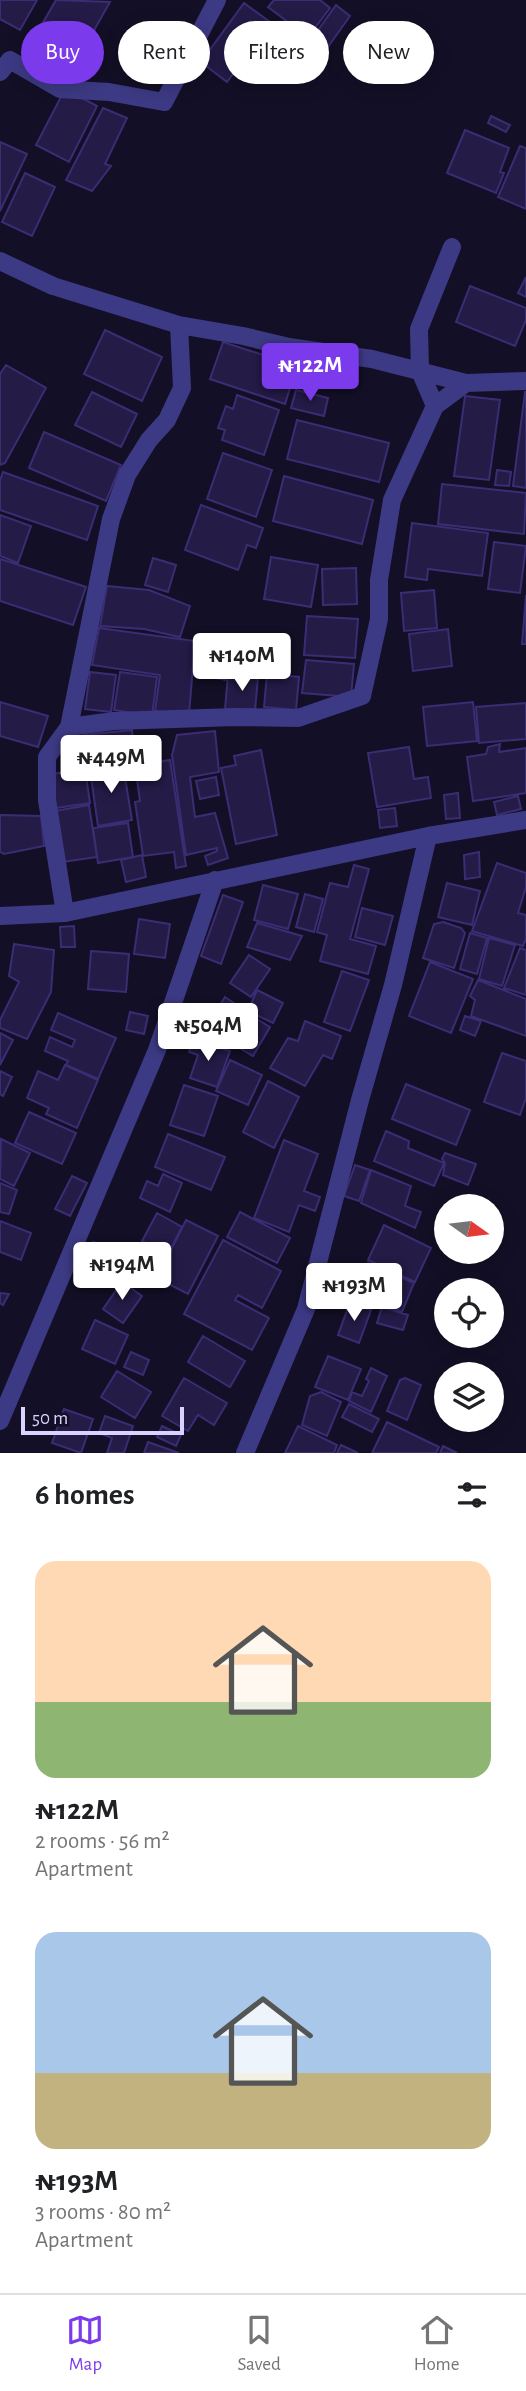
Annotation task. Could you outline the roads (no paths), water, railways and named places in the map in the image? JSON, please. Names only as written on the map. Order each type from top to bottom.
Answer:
[{"type":"street","points":[[0,72],[10,60],[60,89],[109,92],[164,102],[217,0]]},
{"type":"street","points":[[435,406],[421,371],[419,329],[452,247]]},
{"type":"street","points":[[0,261],[53,286],[178,326],[372,359],[466,383],[526,381]]},
{"type":"street","points":[[65,913],[47,800],[47,757],[69,727],[111,519],[127,475],[149,440],[167,420],[181,388],[178,326]]},
{"type":"street","points":[[69,727],[114,721],[298,718],[362,696],[379,619],[379,580],[393,500],[435,406],[466,383]]},
{"type":"street","points":[[0,916],[65,913],[428,836],[526,820]]},
{"type":"street","points":[[245,1453],[306,1309],[393,985],[428,836]]},
{"type":"street","points":[[0,1421],[157,1050],[215,880]]}]
